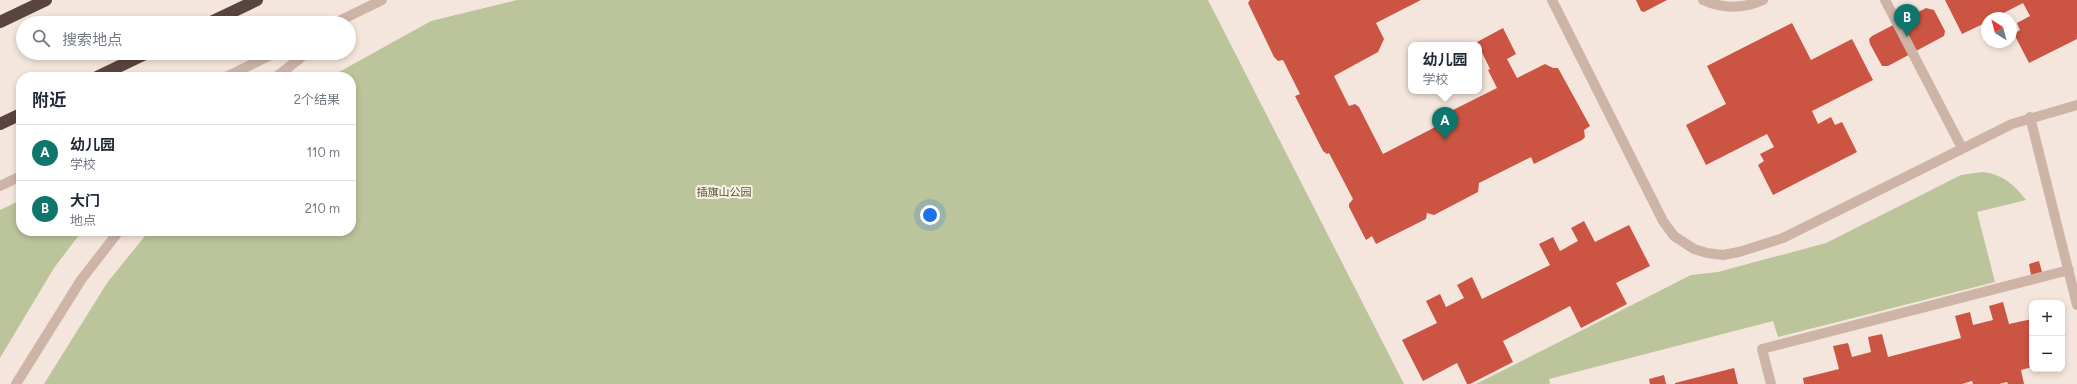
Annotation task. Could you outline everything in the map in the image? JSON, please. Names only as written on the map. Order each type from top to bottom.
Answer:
[{"type":"highway","points":[[0,22],[46,0]]},
{"type":"highway","points":[[224,16],[257,0]]},
{"type":"highway","points":[[107,72],[132,60]]},
{"type":"highway","points":[[0,124],[16,116]]},
{"type":"street","points":[[349,16],[382,0]]},
{"type":"street","points":[[1552,0],[1663,220],[1674,236],[1694,249],[1707,253],[1723,255],[1776,241],[2012,124],[2030,117],[2077,105]]},
{"type":"street","points":[[1703,0],[1737,8],[1763,0]]},
{"type":"street","points":[[1885,0],[1962,148]]},
{"type":"street","points":[[355,16],[365,8]]},
{"type":"street","points":[[236,72],[261,60]]},
{"type":"street","points":[[282,72],[298,60]]},
{"type":"street","points":[[2030,117],[2077,305]]},
{"type":"street","points":[[0,186],[16,178]]},
{"type":"street","points":[[16,384],[82,280],[115,236]]},
{"type":"street","points":[[1771,384],[1762,349],[2069,270]]},
{"type":"green space","name":"插旗山公园","points":[[517,0],[1208,0],[1404,384],[44,384],[107,283],[145,236],[356,236],[356,72],[339,72],[431,21]]},
{"type":"green space","points":[[1982,172],[1996,175],[2007,181],[2017,189],[2026,200],[1977,212],[1995,282],[1778,337],[1773,321],[1549,379],[1550,384],[1476,384],[1691,275],[1718,272],[1826,243],[1961,175]]},
{"type":"green space","points":[[16,202],[16,236],[78,236],[54,268],[0,358],[0,210]]},
{"type":"building","points":[[1250,0],[1421,0],[1376,23],[1384,39],[1378,52],[1334,76],[1349,106],[1355,104],[1359,107],[1383,154],[1447,121],[1446,115],[1449,112],[1497,88],[1488,70],[1490,69],[1482,52],[1482,42],[1477,42],[1503,28],[1516,54],[1507,59],[1517,78],[1545,64],[1553,68],[1558,68],[1590,126],[1584,130],[1585,137],[1582,140],[1534,164],[1531,157],[1479,183],[1478,192],[1434,215],[1427,213],[1426,219],[1376,244],[1372,236],[1366,240],[1349,207],[1349,204],[1353,199],[1329,153],[1327,154],[1323,151],[1295,96],[1300,94],[1283,60],[1278,61],[1274,57],[1248,3]]},
{"type":"building","points":[[1636,0],[1667,0],[1644,12],[1641,11]]},
{"type":"building","points":[[1945,0],[2077,0],[2077,39],[2029,63],[2017,40],[2017,32],[2020,30],[2017,23],[2030,16],[2023,3],[2006,12],[1981,12],[1981,25],[1962,34]]},
{"type":"building","points":[[1926,8],[1934,10],[1945,31],[1944,36],[1888,66],[1882,66],[1870,44],[1869,39],[1872,36]]},
{"type":"building","points":[[1792,23],[1811,60],[1852,39],[1873,80],[1812,111],[1818,124],[1831,117],[1835,125],[1842,122],[1857,152],[1773,195],[1758,165],[1764,161],[1760,154],[1774,147],[1767,134],[1706,165],[1686,125],[1726,104],[1707,66]]},
{"type":"building","points":[[1584,221],[1595,242],[1629,225],[1650,266],[1616,283],[1627,304],[1581,328],[1570,306],[1503,341],[1513,362],[1470,384],[1467,384],[1457,363],[1423,381],[1402,340],[1437,323],[1426,301],[1440,294],[1446,307],[1464,298],[1457,285],[1472,277],[1482,299],[1550,265],[1539,244],[1553,237],[1560,251],[1578,241],[1571,228]]},
{"type":"building","points":[[2039,261],[2042,272],[2031,275],[2029,264]]},
{"type":"building","points":[[2003,302],[2009,324],[2029,320],[2029,368],[2021,370],[2024,384],[2008,384],[2007,382],[1999,384],[1973,384],[1972,381],[1962,384],[1804,384],[1803,378],[1839,369],[1833,346],[1848,343],[1852,357],[1871,352],[1868,337],[1882,334],[1888,357],[1961,338],[1955,316],[1970,312],[1973,325],[1993,320],[1989,306]]},
{"type":"building","points":[[1734,368],[1738,384],[1675,384],[1675,383]]},
{"type":"building","points":[[1664,375],[1666,384],[1650,384],[1649,379]]},
{"type":"place","name":"大门","points":[[1907,37]]},
{"type":"place","name":"幼儿园","points":[[1445,140]]}]
